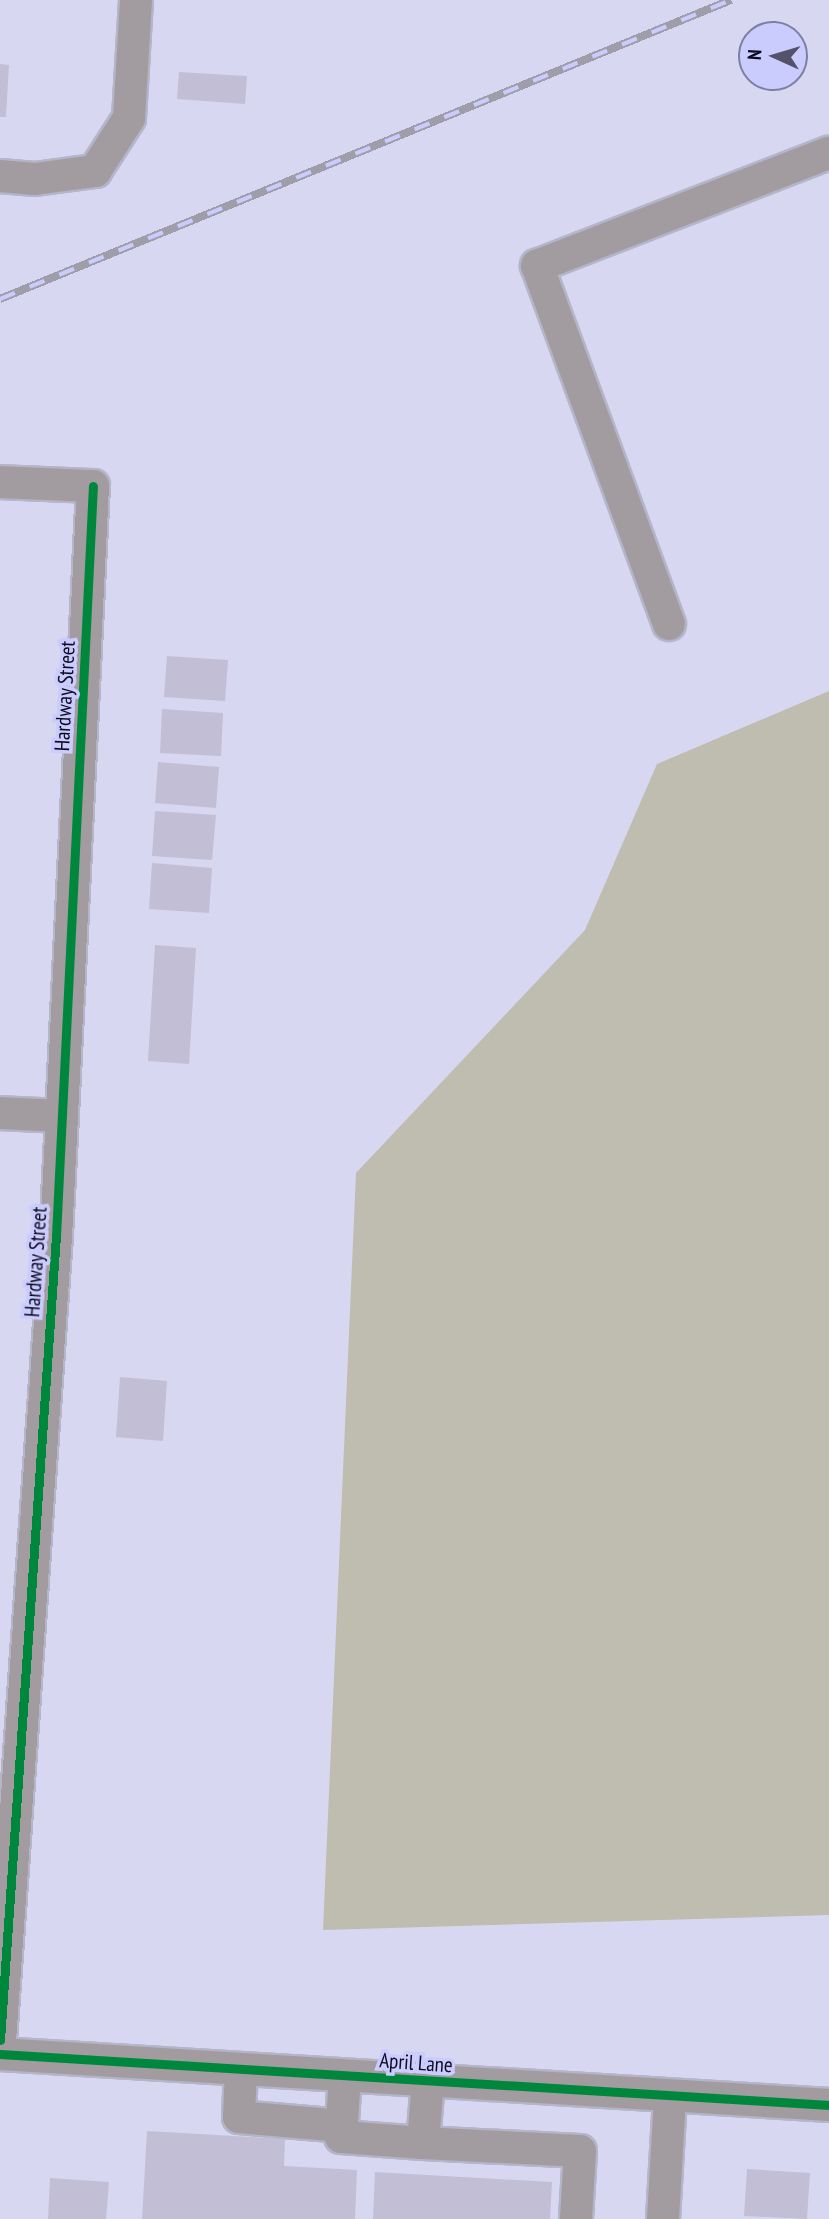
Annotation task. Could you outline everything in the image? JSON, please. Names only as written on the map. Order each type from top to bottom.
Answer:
[{"type":"street","points":[[0,176],[34,178],[95,171],[129,118],[136,0]]},
{"type":"street","points":[[669,624],[537,266],[829,153]]},
{"type":"street","name":"Hardway Street","points":[[0,482],[93,486],[61,1116],[13,1671],[0,2040]]},
{"type":"street","points":[[0,1113],[61,1116]]},
{"type":"street","name":"April Lane","points":[[0,2054],[829,2105]]},
{"type":"street","points":[[241,2069],[239,2117],[342,2126]]},
{"type":"street","points":[[345,2076],[341,2137],[580,2151],[576,2219]]},
{"type":"street","points":[[423,2143],[428,2081]]},
{"type":"street","points":[[663,2219],[670,2097]]},
{"type":"shaded area","points":[[829,691],[829,1915],[323,1930],[356,1173],[585,930],[657,764]]},
{"type":"building","points":[[0,64],[9,65],[6,117],[0,117]]},
{"type":"building","points":[[179,72],[247,76],[245,104],[177,99]]},
{"type":"building","points":[[167,656],[228,660],[225,701],[164,697]]},
{"type":"building","points":[[162,709],[223,713],[221,756],[160,753]]},
{"type":"building","points":[[158,762],[219,767],[216,808],[155,803]]},
{"type":"building","points":[[155,811],[216,815],[212,860],[152,856]]},
{"type":"building","points":[[152,863],[212,868],[209,913],[149,909]]},
{"type":"building","points":[[155,945],[196,948],[189,1064],[148,1061]]},
{"type":"building","points":[[120,1377],[167,1381],[163,1441],[116,1437]]},
{"type":"building","points":[[147,2131],[285,2139],[284,2166],[357,2170],[355,2219],[142,2219]]},
{"type":"building","points":[[747,2169],[810,2173],[807,2219],[744,2216]]},
{"type":"building","points":[[375,2172],[552,2182],[550,2219],[373,2219]]},
{"type":"building","points":[[50,2178],[109,2182],[106,2219],[48,2219]]},
{"type":"railway","points":[[0,299],[731,0]]},
{"type":"cycle path","points":[[0,2040],[56,1236],[93,486]]},
{"type":"cycle path","points":[[0,2054],[829,2105]]}]
